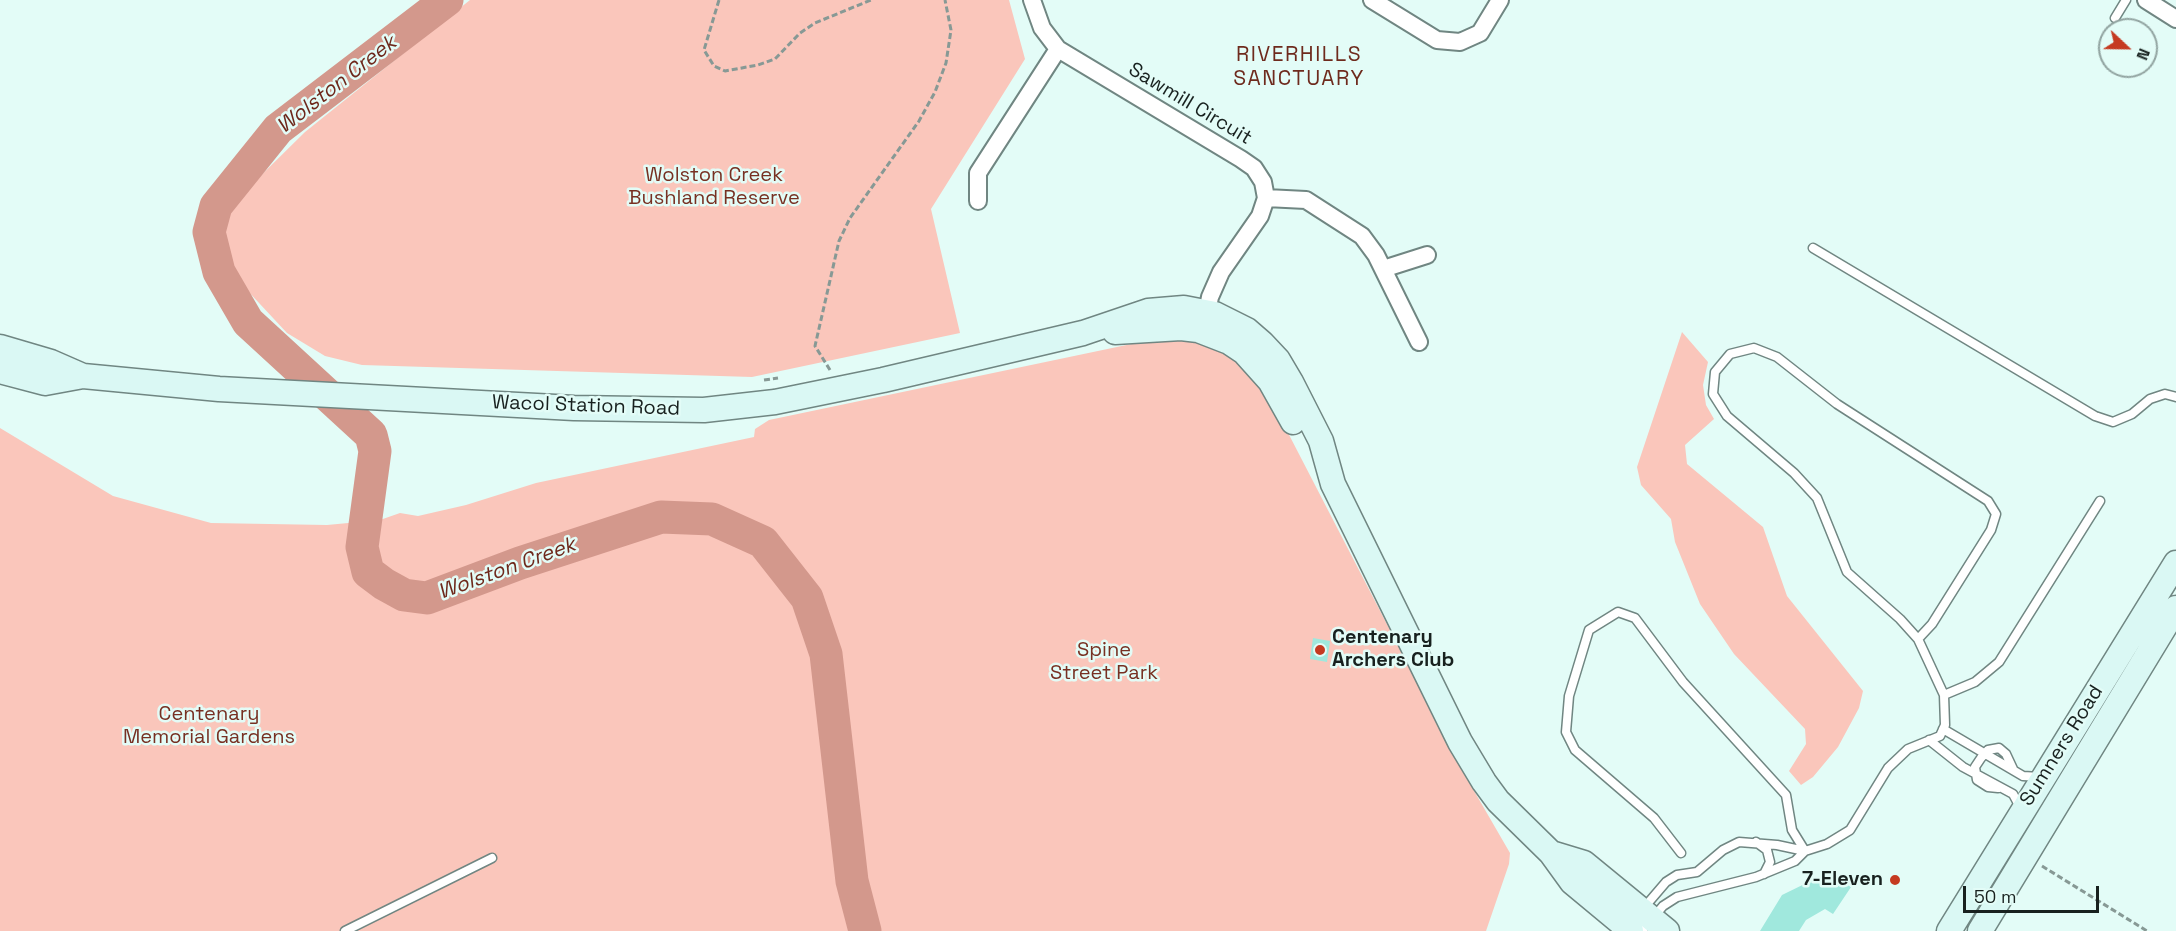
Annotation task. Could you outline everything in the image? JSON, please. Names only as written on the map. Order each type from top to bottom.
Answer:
[{"type":"main road","name":"Wacol Station Road","points":[[0,371],[45,383],[83,376],[219,389],[574,408],[704,410],[775,402],[828,377],[1083,333],[1148,311],[1184,308],[1204,322],[1215,314],[1247,330],[1278,360],[1321,441],[1333,484],[1460,742],[1498,801],[1551,853],[1572,882],[1644,925]]},
{"type":"main road","name":"Wacol Station Road","points":[[0,347],[51,362],[83,376]]},
{"type":"main road","name":"Sumners Road","points":[[1949,931],[2020,814],[2033,776],[2176,563]]},
{"type":"main road","name":"Sumners Road","points":[[1980,931],[2176,608]]},
{"type":"street","name":"Sawmill Circuit","points":[[1032,0],[1042,28],[1058,50],[1254,168],[1263,182],[1266,198]]},
{"type":"street","points":[[1372,0],[1437,40],[1460,42],[1480,33],[1500,0]]},
{"type":"street","points":[[2146,0],[2176,19]]},
{"type":"street","points":[[978,201],[978,173],[1058,50]]},
{"type":"street","points":[[1204,322],[1221,272],[1260,216],[1266,198],[1293,198],[1316,205],[1362,236],[1383,269],[1419,342]]},
{"type":"street","points":[[1383,269],[1426,255]]},
{"type":"lane","points":[[2115,18],[2126,0]]},
{"type":"lane","points":[[1813,248],[2095,416],[2113,422],[2132,414],[2150,399],[2164,394],[2176,397]]},
{"type":"lane","points":[[1644,925],[1663,906],[1677,897],[1764,873],[1795,861],[1805,851],[1827,844],[1850,830],[1888,768],[1908,749],[1940,736],[1943,729],[1944,695],[1918,639],[1900,619],[1846,572],[1817,498],[1794,473],[1727,417],[1713,394],[1716,372],[1730,354],[1754,348],[1777,357],[1837,404],[1988,501],[1996,514],[1992,530],[1932,624],[1918,639]]},
{"type":"lane","points":[[1944,695],[1975,682],[1999,662],[2100,501]]},
{"type":"lane","points":[[1681,852],[1654,818],[1575,750],[1566,732],[1569,696],[1589,630],[1618,612],[1635,618],[1683,682],[1786,795],[1792,830],[1805,851]]},
{"type":"lane","points":[[1943,729],[1985,754],[2033,776]]},
{"type":"lane","points":[[1929,741],[1976,774],[2013,794],[2019,803],[2020,814]]},
{"type":"lane","points":[[1976,774],[1976,767],[1985,754]]},
{"type":"lane","points":[[1644,925],[1666,882],[1677,876],[1696,872],[1724,850],[1739,842],[1755,842],[1805,851]]},
{"type":"lane","points":[[1755,842],[1767,850],[1770,862],[1764,873]]},
{"type":"lane","points":[[345,931],[492,858]]},
{"type":"path","points":[[719,0],[704,50],[714,66],[725,70],[759,65],[775,59],[800,33],[815,23],[871,0]]},
{"type":"path","points":[[828,377],[815,346],[839,242],[850,218],[919,121],[935,93],[946,63],[951,30],[945,0]]},
{"type":"path","points":[[761,381],[781,378]]},
{"type":"path","points":[[2026,856],[2147,931]]},
{"type":"green space","name":"Wolston Creek Bushland Reserve","points":[[470,0],[1009,0],[1025,59],[931,209],[960,333],[752,377],[362,365],[325,356],[287,333],[232,274],[223,239],[231,205],[305,132]]},
{"type":"green space","points":[[1682,332],[1708,362],[1703,385],[1706,405],[1714,419],[1685,445],[1687,464],[1763,527],[1787,596],[1863,691],[1859,708],[1838,747],[1813,777],[1801,785],[1789,771],[1806,744],[1805,729],[1734,654],[1700,604],[1675,542],[1671,519],[1641,485],[1637,467]]},
{"type":"green space","points":[[1181,337],[1232,354],[1255,377],[1285,427],[1466,777],[1510,853],[1509,864],[1486,931],[0,931],[0,428],[113,496],[211,523],[327,525],[380,520],[400,513],[418,516],[466,505],[536,483],[754,437],[755,429],[769,420],[1136,343]]},
{"type":"building","name":"Centenary Archers Club","points":[[1313,638],[1330,641],[1327,662],[1310,659]]},
{"type":"building","points":[[1827,873],[1851,887],[1833,914],[1825,909],[1806,920],[1799,931],[1760,931],[1782,895]]},
{"type":"waterway","name":"Wolston Creek","points":[[447,0],[278,129],[216,206],[209,232],[219,272],[248,322],[371,435],[375,451],[362,547],[368,572],[404,595],[427,598],[520,563],[661,517],[712,519],[763,542],[807,598],[826,654],[852,881],[865,931]]},
{"type":"place","name":"Centenary Archers Club","points":[[1320,650]]},
{"type":"place","name":"7-Eleven","points":[[1895,880]]},
{"type":"district","name":"RIVERHILLS SANCTUARY","points":[[1299,67]]},
{"type":"park label","name":"Spine Street Park","points":[[1104,662]]},
{"type":"park label","name":"Centenary Memorial Gardens","points":[[209,726]]}]
